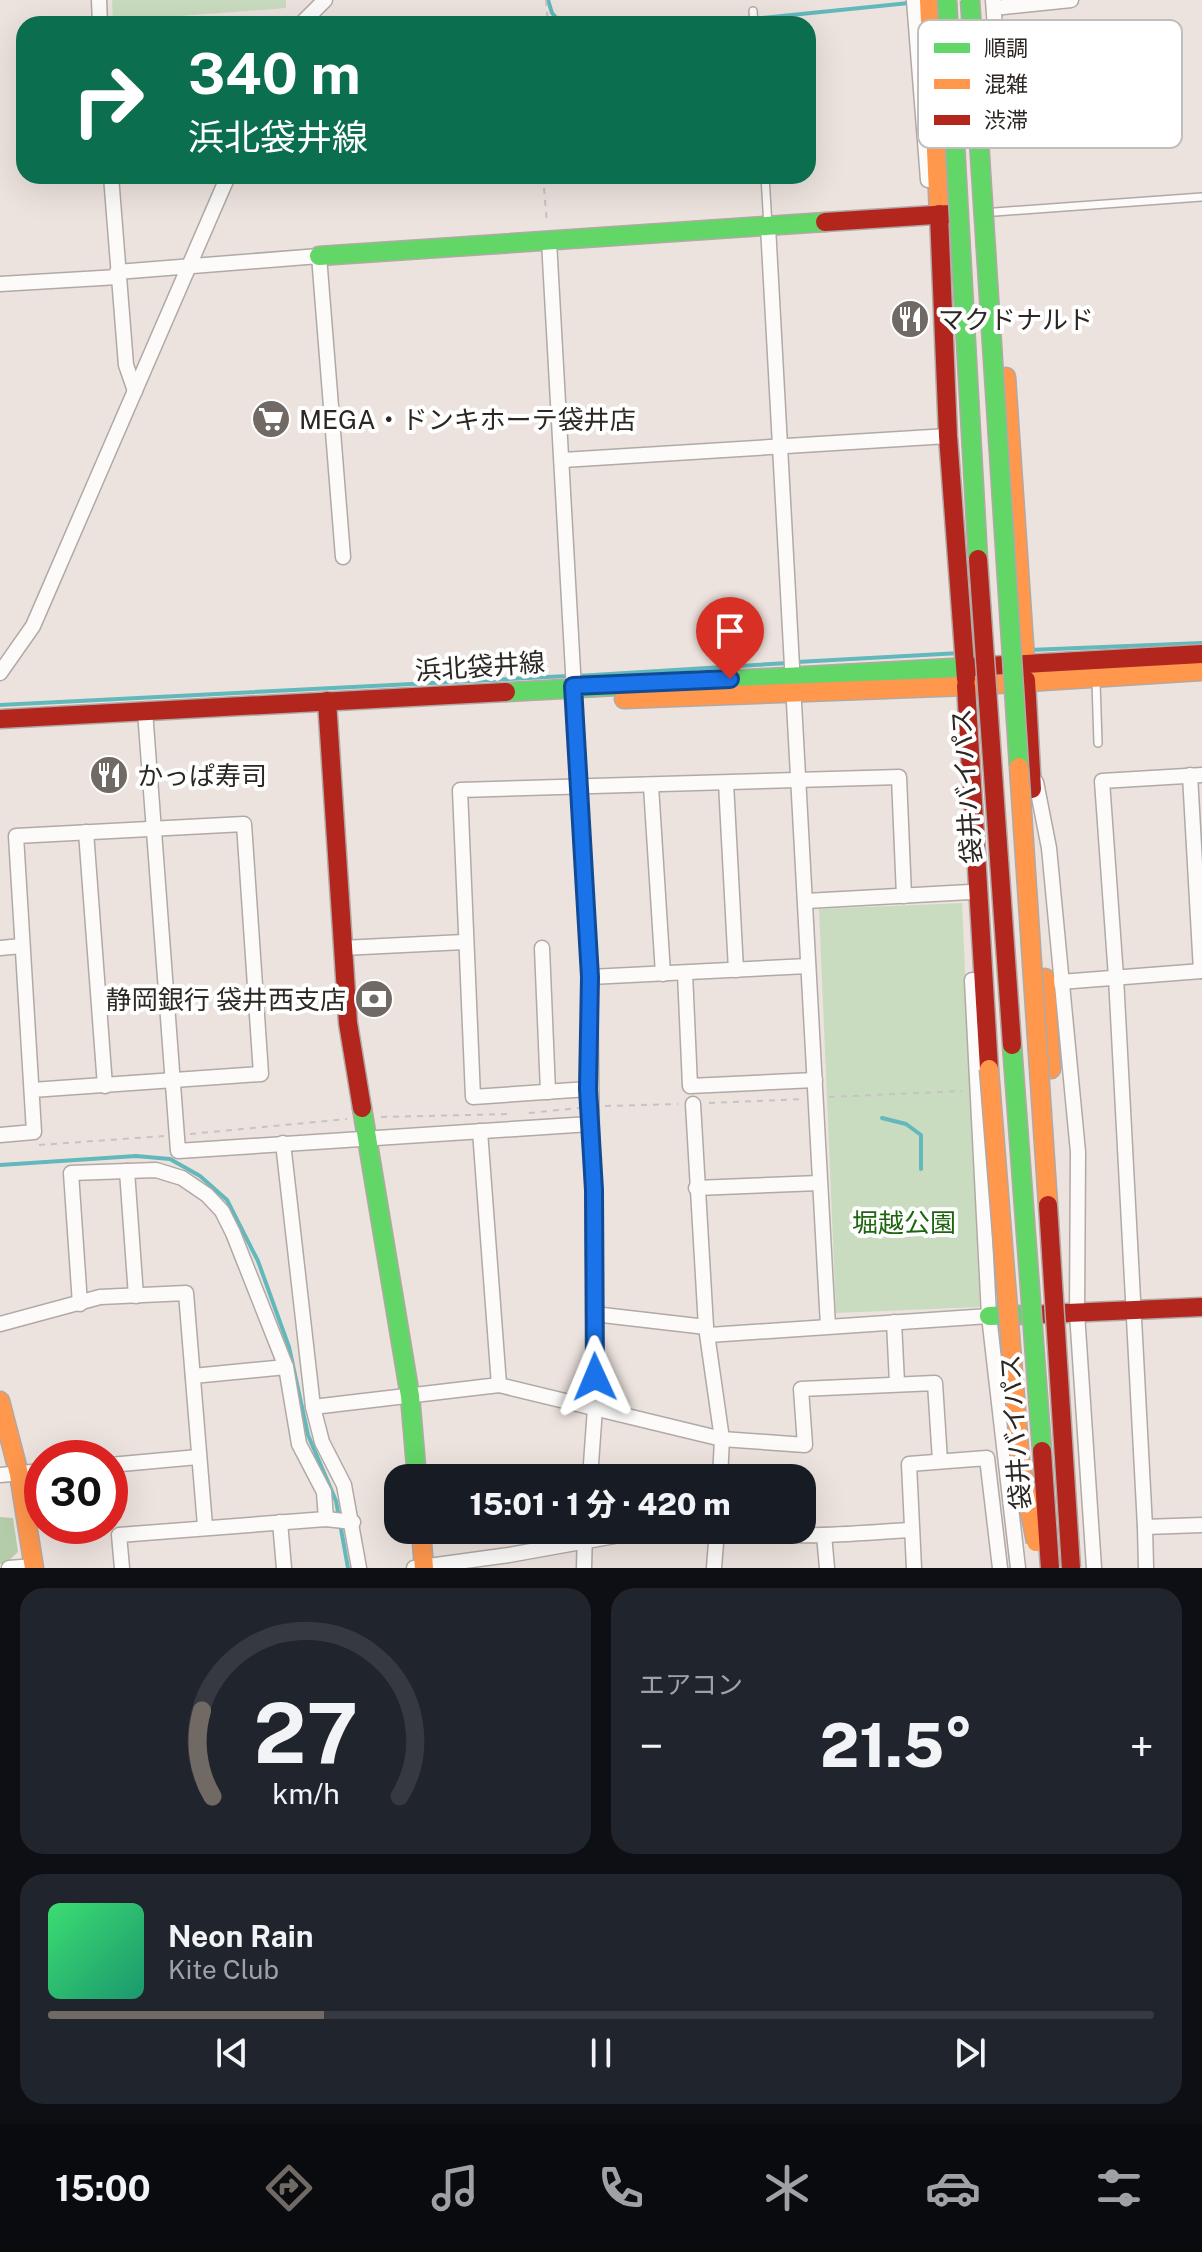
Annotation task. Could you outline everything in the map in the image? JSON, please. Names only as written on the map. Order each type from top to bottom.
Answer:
[{"type":"main road","points":[[929,0],[930,20]]},
{"type":"main road","name":"袋井バイパス","points":[[947,0],[948,20]]},
{"type":"main road","name":"袋井バイパス","points":[[970,0],[971,20]]},
{"type":"main road","points":[[936,148],[948,436],[989,1069],[1020,1461],[1041,1568]]},
{"type":"main road","name":"袋井バイパス","points":[[955,148],[979,582],[1050,1568]]},
{"type":"main road","name":"袋井バイパス","points":[[980,148],[1071,1568]]},
{"type":"main road","points":[[990,148],[1075,1415],[1080,1568]]},
{"type":"main road","points":[[319,256],[995,212]]},
{"type":"main road","name":"浜北袋井線","points":[[0,719],[145,718],[793,685],[966,686],[1026,671],[1202,654]]},
{"type":"main road","name":"浜北袋井線","points":[[793,685],[965,666],[1095,676],[1202,671]]},
{"type":"main road","points":[[328,708],[348,1023],[410,1396],[416,1464]]},
{"type":"main road","name":"浜北袋井線","points":[[0,733],[145,718]]},
{"type":"main road","points":[[989,1316],[1202,1307]]},
{"type":"main road","points":[[0,1401],[9,1474],[34,1567]]},
{"type":"main road","points":[[420,1568],[421,1544]]},
{"type":"street","points":[[309,16],[325,0]]},
{"type":"street","points":[[914,0],[918,62]]},
{"type":"street","points":[[989,3],[1071,0]]},
{"type":"street","points":[[924,148],[925,171],[939,214]]},
{"type":"street","points":[[111,184],[126,365],[135,391]]},
{"type":"street","points":[[0,673],[33,626],[225,184]]},
{"type":"street","points":[[768,226],[828,1326]]},
{"type":"street","points":[[549,241],[590,977],[588,1089],[595,1408],[591,1464]]},
{"type":"street","points":[[0,284],[319,256],[343,557]]},
{"type":"street","points":[[563,460],[948,436]]},
{"type":"street","points":[[145,718],[178,1151],[590,1124]]},
{"type":"street","points":[[1031,759],[1049,848],[1078,1152],[1077,1313],[1094,1568]]},
{"type":"street","points":[[1060,982],[1116,977],[1202,971],[1196,775],[1102,781],[1116,977],[1146,1568]]},
{"type":"street","points":[[588,1089],[473,1097],[464,942],[460,790],[578,789],[899,777],[904,896]]},
{"type":"street","points":[[726,783],[736,970]]},
{"type":"street","points":[[651,786],[663,974]]},
{"type":"street","points":[[0,1135],[34,1132],[16,836],[244,824],[261,1074],[32,1090]]},
{"type":"street","points":[[86,832],[105,1086]]},
{"type":"street","points":[[975,843],[970,892],[975,1090],[989,1316],[1018,1568]]},
{"type":"street","points":[[806,901],[970,892]]},
{"type":"street","points":[[342,948],[464,942]]},
{"type":"street","points":[[0,948],[22,946]]},
{"type":"street","points":[[542,948],[548,1092]]},
{"type":"street","points":[[590,977],[808,966]]},
{"type":"street","points":[[685,973],[690,1086],[815,1080]]},
{"type":"street","points":[[693,1104],[707,1331],[722,1439],[721,1464]]},
{"type":"street","points":[[480,1131],[499,1385]]},
{"type":"street","points":[[283,1143],[313,1407],[322,1442],[344,1485],[359,1568]]},
{"type":"street","points":[[80,1304],[71,1173],[156,1170],[182,1178],[222,1211],[286,1367],[299,1444],[324,1492],[326,1519]]},
{"type":"street","points":[[127,1171],[136,1296]]},
{"type":"street","points":[[696,1188],[819,1183]]},
{"type":"street","points":[[0,1324],[100,1297],[186,1293],[205,1526]]},
{"type":"street","points":[[594,1314],[707,1331],[989,1316]]},
{"type":"street","points":[[894,1322],[897,1383]]},
{"type":"street","points":[[193,1376],[286,1367]]},
{"type":"street","points":[[313,1407],[499,1385],[722,1439],[805,1445],[801,1389],[935,1383],[940,1461]]},
{"type":"street","points":[[128,1463],[198,1457]]},
{"type":"street","points":[[914,1568],[909,1464],[987,1458],[1000,1568]]},
{"type":"street","points":[[122,1568],[119,1535],[326,1519],[353,1522]]},
{"type":"street","points":[[280,1522],[284,1568]]},
{"type":"street","points":[[1145,1527],[1202,1525]]},
{"type":"street","points":[[816,1535],[911,1530]]},
{"type":"street","points":[[824,1535],[827,1568]]},
{"type":"street","points":[[420,1568],[544,1544]]},
{"type":"street","points":[[584,1568],[585,1544]]},
{"type":"street","points":[[714,1568],[716,1544]]},
{"type":"street","points":[[9,1568],[34,1567]]},
{"type":"lane","points":[[753,11],[753,16]]},
{"type":"lane","points":[[765,184],[768,226]]},
{"type":"lane","points":[[995,212],[1202,197]]},
{"type":"lane","points":[[1095,676],[1098,743]]},
{"type":"path","points":[[544,184],[549,241]]},
{"type":"path","points":[[816,1098],[975,1090]]},
{"type":"path","points":[[29,1146],[362,1117],[517,1114],[589,1107]]},
{"type":"green space","points":[[112,0],[286,0],[286,8],[180,16],[113,16]]},
{"type":"green space","name":"堀越公園","points":[[962,903],[980,1307],[836,1313],[819,909]]},
{"type":"green space","points":[[0,1517],[13,1518],[18,1552],[5,1564],[0,1564]]},
{"type":"waterway","points":[[548,0],[555,16]]},
{"type":"waterway","points":[[782,16],[909,3]]},
{"type":"waterway","points":[[1029,650],[1202,643]]},
{"type":"waterway","points":[[797,662],[960,653]]},
{"type":"waterway","points":[[577,676],[788,663]]},
{"type":"waterway","points":[[0,705],[568,676]]},
{"type":"waterway","points":[[882,1118],[906,1124],[921,1135],[921,1169]]},
{"type":"waterway","points":[[0,1165],[136,1156],[170,1159],[200,1176],[227,1200],[258,1261],[289,1347],[308,1435],[336,1501],[348,1568]]},
{"type":"traffic: fast","points":[[947,0],[948,20]]},
{"type":"traffic: fast","points":[[970,0],[971,20]]},
{"type":"traffic: fast","points":[[955,148],[978,559]]},
{"type":"traffic: fast","points":[[979,148],[1019,767]]},
{"type":"traffic: fast","points":[[319,256],[825,222]]},
{"type":"traffic: fast","points":[[506,692],[970,667]]},
{"type":"traffic: fast","points":[[1012,1045],[1042,1451]]},
{"type":"traffic: fast","points":[[362,1108],[410,1396],[416,1464]]},
{"type":"traffic: fast","points":[[989,1316],[1019,1315]]},
{"type":"traffic: slow","points":[[929,0],[930,20]]},
{"type":"traffic: slow","points":[[936,148],[939,214]]},
{"type":"traffic: slow","points":[[1006,377],[1026,674]]},
{"type":"traffic: slow","points":[[624,699],[966,686],[1202,671]]},
{"type":"traffic: slow","points":[[1019,767],[1048,1205]]},
{"type":"traffic: slow","points":[[1045,978],[1051,1069]]},
{"type":"traffic: slow","points":[[989,1069],[1020,1461],[1036,1542]]},
{"type":"traffic: slow","points":[[0,1401],[19,1474],[34,1568]]},
{"type":"traffic: slow","points":[[422,1544],[424,1568]]},
{"type":"traffic: jam","points":[[939,214],[948,436],[966,679]]},
{"type":"traffic: jam","points":[[825,222],[950,214]]},
{"type":"traffic: jam","points":[[978,559],[1012,1045]]},
{"type":"traffic: jam","points":[[970,667],[1202,654]]},
{"type":"traffic: jam","points":[[1026,680],[1032,789]]},
{"type":"traffic: jam","points":[[966,686],[989,1069]]},
{"type":"traffic: jam","points":[[0,719],[506,692]]},
{"type":"traffic: jam","points":[[327,701],[348,1023],[362,1108]]},
{"type":"traffic: jam","points":[[1048,1205],[1071,1568]]},
{"type":"traffic: jam","points":[[1045,1314],[1202,1307]]},
{"type":"traffic: jam","points":[[1042,1451],[1050,1568]]},
{"type":"place","name":"マクドナルド","points":[[910,319]]},
{"type":"place","name":"MEGA・ドンキホーテ袋井店","points":[[271,419]]},
{"type":"place","name":"かっぱ寿司","points":[[109,775]]},
{"type":"place","name":"静岡銀行 袋井西支店","points":[[374,999]]},
{"type":"route","points":[[595,1377],[594,1190],[588,1089],[590,977],[573,686],[730,679]]}]
